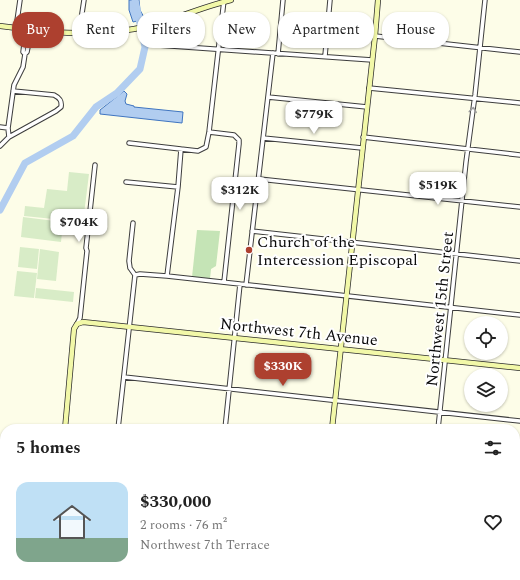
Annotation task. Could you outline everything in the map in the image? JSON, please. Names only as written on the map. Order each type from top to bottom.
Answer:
[{"type":"street","points":[[18,12],[20,0]]},
{"type":"street","points":[[82,12],[84,0]]},
{"type":"street","points":[[129,30],[147,26],[231,0]]},
{"type":"street","points":[[278,54],[283,0]]},
{"type":"street","points":[[325,56],[330,0]]},
{"type":"street","points":[[333,424],[378,0]]},
{"type":"street","name":"Northwest 15th Street","points":[[439,424],[485,0]]},
{"type":"street","points":[[128,143],[198,151],[206,147],[224,1]]},
{"type":"street","points":[[0,26],[12,28]]},
{"type":"street","points":[[375,36],[520,52]]},
{"type":"street","points":[[9,137],[8,128],[13,90],[23,67],[24,48]]},
{"type":"street","points":[[204,48],[372,60]]},
{"type":"street","points":[[246,285],[273,53]]},
{"type":"street","points":[[369,88],[520,103]]},
{"type":"street","points":[[0,146],[9,137],[61,107],[61,101],[54,95],[13,90]]},
{"type":"street","points":[[268,97],[367,107]]},
{"type":"street","points":[[0,127],[8,128]]},
{"type":"street","points":[[209,132],[234,135],[239,140],[224,282]]},
{"type":"street","points":[[363,137],[520,155]]},
{"type":"street","points":[[263,138],[362,148]]},
{"type":"street","points":[[167,276],[181,149]]},
{"type":"street","points":[[65,424],[74,329],[80,318],[95,165]]},
{"type":"street","points":[[258,178],[520,207]]},
{"type":"street","points":[[126,182],[178,187]]},
{"type":"street","points":[[119,424],[135,275],[130,268],[129,261],[133,223]]},
{"type":"street","points":[[252,232],[520,261]]},
{"type":"street","points":[[135,275],[167,276],[520,315]]},
{"type":"street","points":[[226,424],[240,284]]},
{"type":"street","name":"Northwest 7th Avenue","points":[[77,324],[83,322],[129,326],[520,368]]},
{"type":"street","points":[[124,377],[520,421]]},
{"type":"green space","points":[[69,172],[89,174],[83,222],[24,216],[25,206],[44,208],[47,189],[67,191]]},
{"type":"green space","points":[[23,217],[63,222],[61,242],[21,237]]},
{"type":"green space","points":[[197,230],[220,231],[216,266],[211,269],[210,279],[192,277]]},
{"type":"green space","points":[[20,247],[39,249],[37,269],[18,267]]},
{"type":"green space","points":[[40,249],[59,252],[56,281],[37,279]]},
{"type":"green space","points":[[17,271],[37,273],[34,298],[14,296]]},
{"type":"green space","points":[[36,288],[74,292],[73,302],[35,298]]},
{"type":"water","points":[[129,0],[139,0],[141,12],[137,12],[137,21],[133,22],[129,10]]},
{"type":"water","points":[[124,91],[127,94],[125,101],[126,104],[134,107],[183,112],[182,123],[100,114],[100,110]]},
{"type":"waterway","points":[[0,210],[25,163],[73,136],[96,107],[117,93],[140,69],[145,47],[135,0]]},
{"type":"place","name":"Church of the Intercession Episcopal","points":[[249,250]]}]
